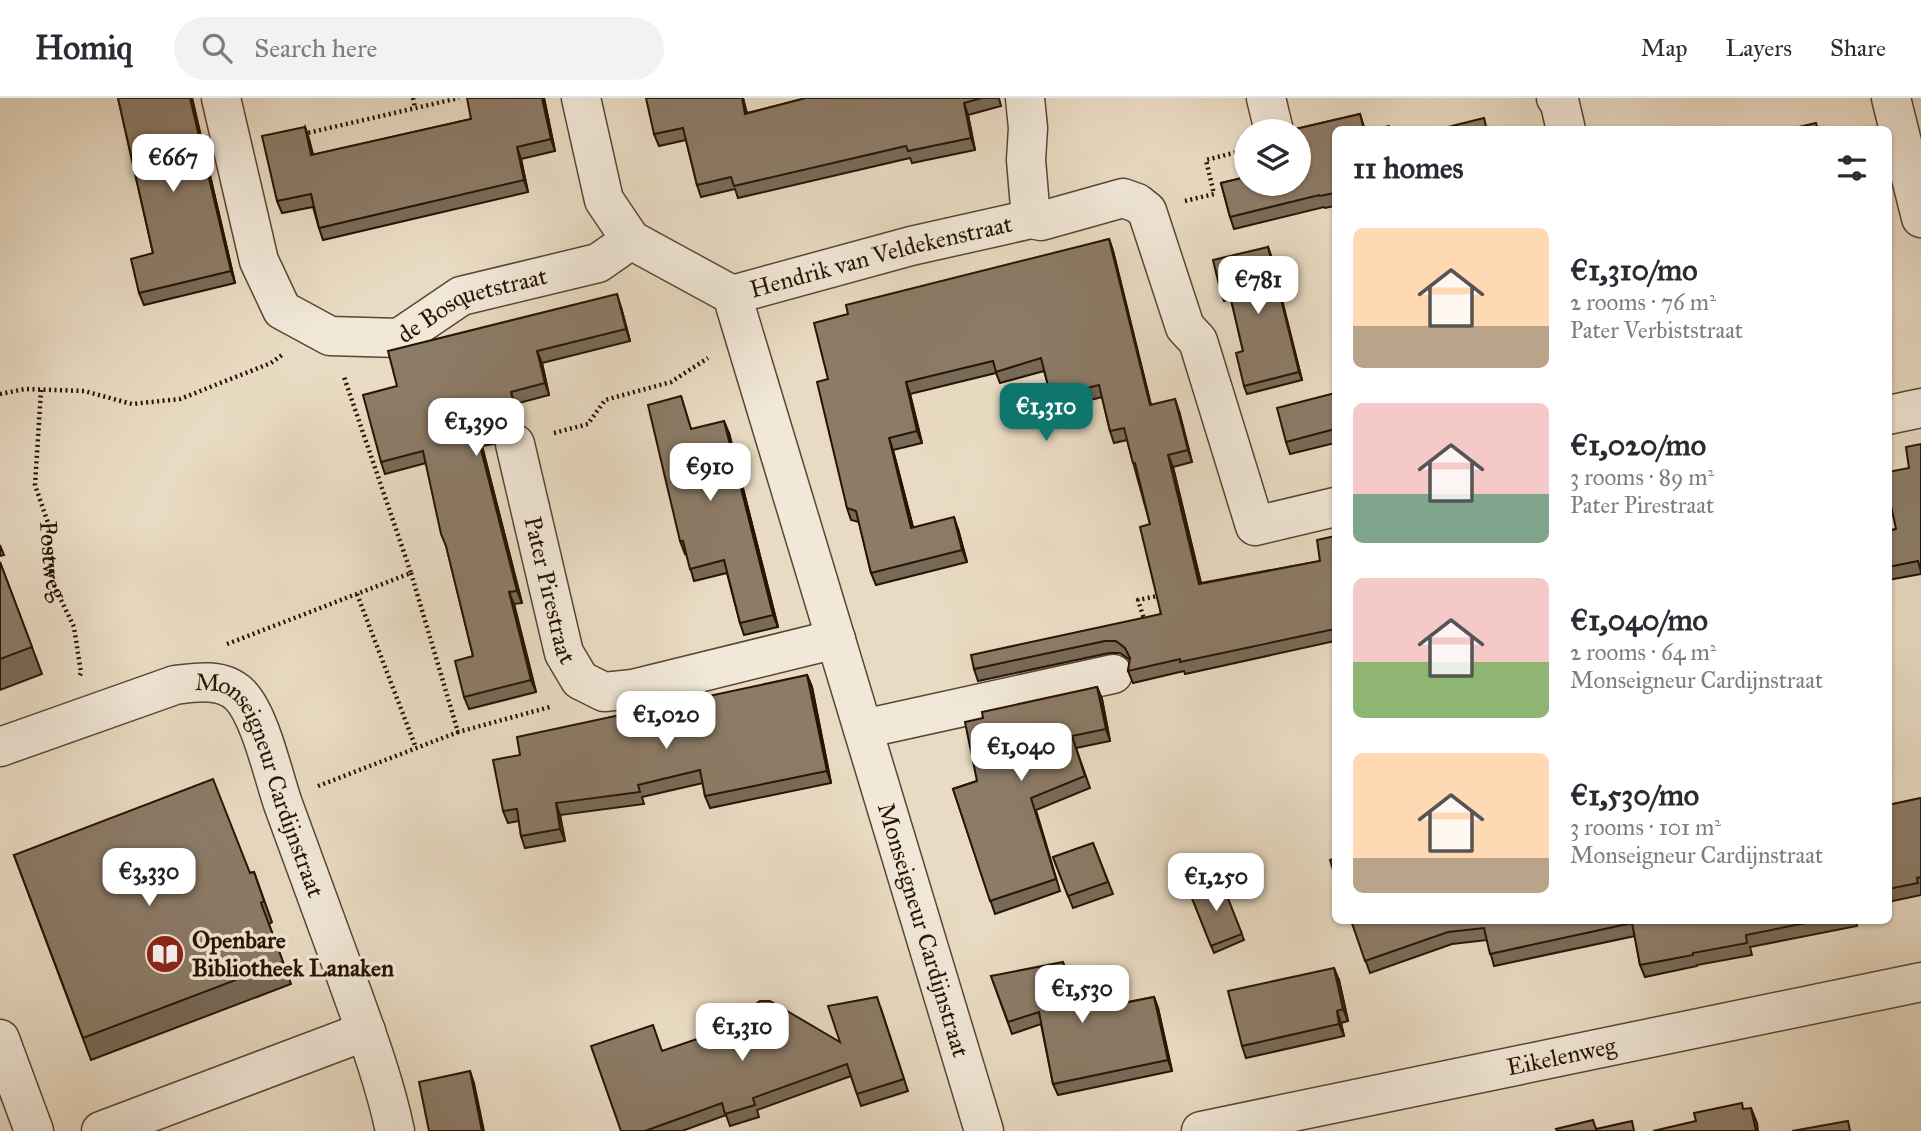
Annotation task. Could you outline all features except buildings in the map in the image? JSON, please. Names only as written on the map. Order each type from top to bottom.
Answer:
[{"type":"street","name":"de Bosquetstraat","points":[[221,98],[259,261],[282,310],[323,332],[399,338],[461,296],[598,263],[631,240]]},
{"type":"street","points":[[582,98],[604,200],[631,240],[732,295]]},
{"type":"street","points":[[1025,98],[1031,219]]},
{"type":"street","points":[[1266,98],[1271,119]]},
{"type":"street","points":[[1891,98],[1921,218]]},
{"type":"street","name":"Hendrik van Veldekenstraat","points":[[732,295],[911,246],[1031,219],[1041,221],[1123,198],[1137,203],[1147,211]]},
{"type":"street","points":[[1147,211],[1185,327],[1198,341],[1255,526],[1332,508]]},
{"type":"street","name":"Monseigneur Cardijnstraat","points":[[732,295],[984,1131]]},
{"type":"street","points":[[1892,414],[1921,408]]},
{"type":"street","name":"Pater Pirestraat","points":[[515,444],[564,653],[580,680],[604,692]]},
{"type":"street","points":[[604,692],[633,689],[836,639]]},
{"type":"street","points":[[863,729],[1113,674]]},
{"type":"street","name":"Monseigneur Cardijnstraat","points":[[0,747],[175,685],[203,681],[226,686],[240,695],[253,712],[366,1031],[388,1097],[395,1131]]},
{"type":"street","name":"Eikelenweg","points":[[1201,1131],[1921,982]]},
{"type":"street","points":[[101,1131],[366,1031]]},
{"type":"street","points":[[0,1040],[34,1131]]},
{"type":"path","points":[[412,98],[415,108]]},
{"type":"path","points":[[298,135],[459,98]]},
{"type":"path","points":[[1147,211],[1214,194],[1206,160],[1234,153]]},
{"type":"path","points":[[0,394],[25,389],[84,391],[132,404],[180,399],[271,363],[302,341],[323,332],[411,573],[458,732]]},
{"type":"path","points":[[515,444],[588,424],[605,400],[671,382],[744,335]]},
{"type":"path","name":"Postweg","points":[[41,390],[35,485],[48,523],[52,581],[74,626],[80,673],[63,724]]},
{"type":"path","points":[[224,645],[411,573]]},
{"type":"path","points":[[357,594],[416,748]]},
{"type":"path","points":[[1135,624],[1145,623],[1138,600],[1165,594]]},
{"type":"path","points":[[282,799],[458,732],[604,692]]},
{"type":"place","name":"Openbare Bibliotheek Lanaken","points":[[165,954]]}]
